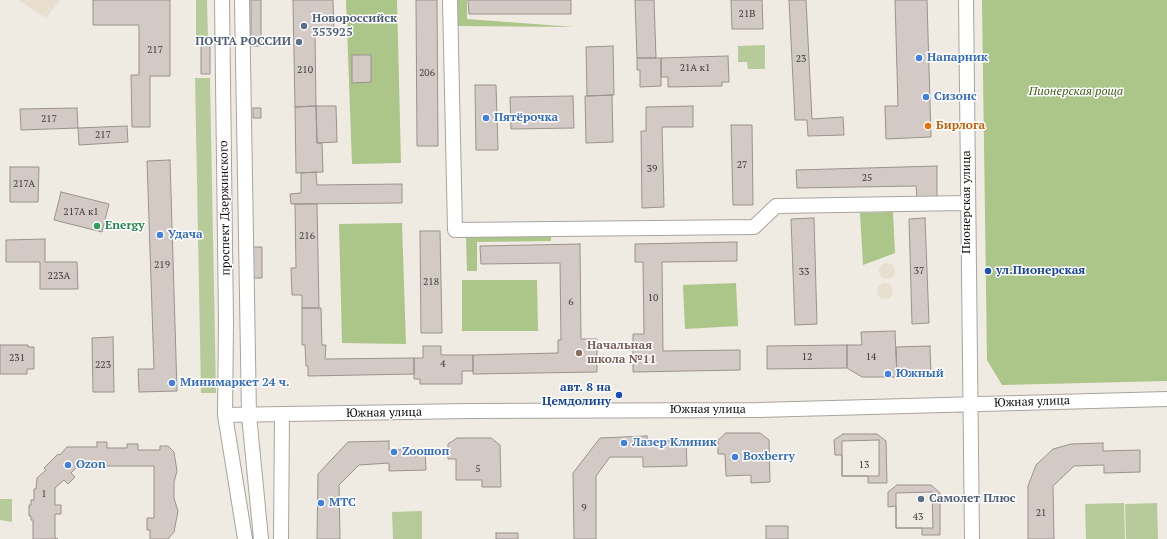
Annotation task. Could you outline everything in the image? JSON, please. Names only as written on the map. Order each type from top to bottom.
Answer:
[{"type":"street","name":"проспект Дзержинского","points":[[222,0],[226,323],[225,415],[242,536]]},
{"type":"street","name":"проспект Дзержинского","points":[[242,0],[250,415],[261,539]]},
{"type":"street","points":[[450,0],[455,230],[754,227],[776,206],[967,203]]},
{"type":"street","name":"Пионерская улица","points":[[966,0],[967,203],[972,539]]},
{"type":"street","name":"Южная улица","points":[[250,415],[469,411],[758,410],[1167,399]]},
{"type":"street","points":[[225,415],[250,415]]},
{"type":"street","points":[[281,539],[282,415]]},
{"type":"shaded area","points":[[18,0],[60,0],[46,18]]},
{"type":"shaded area","points":[[887,263],[894,268],[895,271],[890,278],[887,279],[880,274],[879,271],[884,264]]},
{"type":"shaded area","points":[[885,283],[892,288],[893,291],[888,298],[885,299],[878,294],[877,291],[882,284]]},
{"type":"green space","points":[[196,0],[207,0],[208,40],[196,40]]},
{"type":"green space","points":[[346,0],[397,0],[401,163],[352,164]]},
{"type":"green space","points":[[455,0],[467,0],[467,19],[574,27],[456,26]]},
{"type":"green space","name":"Пионерская роща","points":[[982,0],[1167,0],[1167,381],[1002,385],[987,360]]},
{"type":"green space","points":[[765,45],[765,69],[748,69],[747,62],[738,62],[738,46]]},
{"type":"green space","points":[[195,78],[210,78],[216,393],[201,393]]},
{"type":"green space","points":[[893,212],[895,253],[863,265],[860,213]]},
{"type":"green space","points":[[402,223],[406,344],[342,343],[339,224]]},
{"type":"green space","points":[[551,234],[551,241],[477,242],[477,271],[467,271],[466,236]]},
{"type":"green space","points":[[462,280],[537,280],[538,331],[462,331]]},
{"type":"green space","points":[[736,283],[738,326],[685,329],[683,285]]},
{"type":"green space","points":[[0,499],[12,499],[12,522],[0,520]]},
{"type":"green space","points":[[1124,503],[1125,539],[1086,539],[1085,504]]},
{"type":"green space","points":[[1157,503],[1158,539],[1126,539],[1125,504]]},
{"type":"green space","points":[[422,511],[422,539],[393,539],[392,512]]},
{"type":"building","points":[[93,0],[170,0],[170,76],[150,76],[150,127],[132,127],[131,75],[139,75],[139,25],[93,25]]},
{"type":"building","points":[[251,0],[261,0],[261,46],[251,46]]},
{"type":"building","points":[[293,0],[333,0],[334,33],[315,33],[316,106],[295,107]]},
{"type":"building","points":[[416,0],[437,0],[438,146],[417,146]]},
{"type":"building","points":[[468,0],[571,0],[571,14],[469,14]]},
{"type":"building","points":[[635,0],[654,0],[656,58],[637,58]]},
{"type":"building","points":[[731,0],[762,0],[763,29],[732,29]]},
{"type":"building","points":[[789,0],[806,0],[812,119],[843,117],[844,135],[808,136],[807,120],[795,120]]},
{"type":"building","points":[[895,0],[927,0],[931,137],[886,139],[885,106],[898,106]]},
{"type":"building","points":[[201,45],[210,45],[210,74],[201,74]]},
{"type":"building","points":[[613,46],[614,95],[587,96],[586,47]]},
{"type":"building","points":[[352,55],[371,55],[371,82],[352,83]]},
{"type":"building","points":[[728,56],[729,82],[722,82],[722,86],[668,87],[668,77],[661,77],[661,58]]},
{"type":"building","points":[[637,58],[661,58],[661,86],[640,87],[640,70],[637,70]]},
{"type":"building","name":"Пятёрочка","points":[[475,85],[496,85],[498,150],[476,150]]},
{"type":"building","points":[[612,95],[613,142],[586,143],[585,96]]},
{"type":"building","points":[[573,96],[574,128],[511,129],[510,97]]},
{"type":"building","points":[[316,106],[336,106],[337,142],[317,143]]},
{"type":"building","points":[[316,106],[317,143],[322,143],[323,172],[296,173],[295,107]]},
{"type":"building","points":[[693,106],[693,127],[662,127],[664,207],[642,208],[641,131],[646,131],[646,107]]},
{"type":"building","points":[[77,108],[78,128],[21,130],[20,109]]},
{"type":"building","points":[[253,108],[261,108],[261,118],[253,118]]},
{"type":"building","points":[[731,125],[752,125],[753,205],[733,205]]},
{"type":"building","points":[[127,126],[128,142],[79,145],[78,128]]},
{"type":"building","points":[[170,160],[177,391],[139,392],[138,369],[154,369],[147,161]]},
{"type":"building","points":[[937,166],[937,198],[917,198],[916,186],[797,188],[796,170]]},
{"type":"building","points":[[10,167],[39,167],[38,202],[10,202]]},
{"type":"building","points":[[316,172],[317,185],[402,184],[402,203],[291,204],[290,194],[301,193],[301,173]]},
{"type":"building","points":[[61,192],[109,204],[102,232],[54,220]]},
{"type":"building","points":[[295,204],[317,204],[319,308],[302,308],[302,295],[292,295],[291,268],[296,268]]},
{"type":"building","points":[[814,218],[817,324],[795,325],[791,219]]},
{"type":"building","points":[[925,218],[929,323],[912,324],[909,219]]},
{"type":"building","points":[[420,231],[440,231],[442,333],[421,333]]},
{"type":"building","points":[[45,239],[45,262],[77,262],[78,289],[40,289],[40,262],[6,262],[6,240]]},
{"type":"building","points":[[737,242],[737,261],[662,262],[663,351],[740,350],[740,370],[633,372],[633,334],[644,334],[643,262],[635,262],[635,244]]},
{"type":"building","points":[[580,244],[581,339],[597,339],[597,372],[473,374],[473,355],[558,353],[558,340],[561,340],[560,263],[481,264],[480,246]]},
{"type":"building","points":[[253,247],[262,247],[262,278],[253,278]]},
{"type":"building","points":[[302,308],[321,308],[322,345],[326,345],[325,359],[414,358],[414,374],[308,376],[305,345],[302,345]]},
{"type":"building","points":[[895,331],[897,377],[862,377],[847,368],[847,345],[862,345],[861,332]]},
{"type":"building","points":[[113,337],[114,392],[93,392],[92,338]]},
{"type":"building","points":[[0,345],[28,345],[28,347],[34,347],[34,369],[27,369],[27,374],[0,374]]},
{"type":"building","points":[[847,345],[847,368],[767,369],[767,346]]},
{"type":"building","points":[[423,346],[441,346],[441,355],[473,355],[473,371],[462,371],[462,384],[420,384],[420,379],[414,379],[414,358],[423,358]]},
{"type":"building","points":[[930,346],[931,376],[897,377],[896,347]]},
{"type":"building","points":[[726,433],[760,433],[769,440],[770,482],[751,483],[751,475],[726,476],[725,454],[718,454],[718,440]]},
{"type":"building","points":[[843,434],[877,434],[886,441],[887,483],[868,483],[868,476],[842,476],[842,455],[835,455],[834,440]]},
{"type":"building","points":[[647,436],[647,442],[686,440],[687,466],[643,467],[643,457],[610,457],[596,476],[596,539],[574,539],[573,473],[600,438]]},
{"type":"building","points":[[457,438],[491,438],[500,445],[501,487],[482,487],[482,480],[456,480],[456,459],[448,459],[448,444]]},
{"type":"building","points":[[879,440],[879,476],[842,476],[842,441]]},
{"type":"building","points":[[389,441],[389,450],[425,449],[426,470],[389,471],[389,463],[359,465],[339,485],[340,539],[317,539],[318,474],[348,442]]},
{"type":"building","points":[[97,442],[107,442],[107,448],[127,448],[127,444],[138,444],[138,450],[160,450],[160,446],[168,446],[174,452],[177,471],[174,482],[174,498],[178,511],[174,532],[168,539],[150,539],[150,530],[147,530],[147,518],[154,518],[154,466],[78,466],[71,473],[75,477],[68,484],[64,480],[55,488],[55,505],[61,505],[61,514],[55,514],[55,538],[58,539],[33,539],[33,520],[31,520],[31,516],[29,516],[29,505],[31,505],[31,500],[34,500],[34,489],[36,489],[37,478],[46,470],[44,468],[67,447],[97,447]]},
{"type":"building","points":[[1103,443],[1103,451],[1140,450],[1140,472],[1104,473],[1104,465],[1074,466],[1053,486],[1054,539],[1028,539],[1028,486],[1036,465],[1053,449],[1071,444]]},
{"type":"building","points":[[897,485],[931,485],[940,493],[940,535],[922,535],[922,528],[896,528],[896,506],[888,507],[888,492]]},
{"type":"building","points":[[932,492],[933,528],[896,528],[896,493]]},
{"type":"building","points":[[766,526],[788,526],[788,539],[766,539]]},
{"type":"building","points":[[496,533],[518,533],[518,539],[496,539]]},
{"type":"place","name":"Новороссийск 353925","points":[[304,26]]},
{"type":"place","name":"ПОЧТА РОССИИ","points":[[299,42]]},
{"type":"place","name":"Напарник","points":[[919,58]]},
{"type":"place","name":"Сизонс","points":[[926,97]]},
{"type":"place","name":"Пятёрочка","points":[[486,118]]},
{"type":"place","name":"Бирлога","points":[[928,126]]},
{"type":"place","name":"Energy","points":[[97,226]]},
{"type":"place","name":"Удача","points":[[160,235]]},
{"type":"place","name":"ул.Пионерская","points":[[988,271]]},
{"type":"place","name":"Начальная школа №11","points":[[579,353]]},
{"type":"place","name":"Южный","points":[[888,374]]},
{"type":"place","name":"Минимаркет 24 ч.","points":[[172,383]]},
{"type":"place","name":"авт. 8 на Цемдолину","points":[[619,395]]},
{"type":"place","name":"Лазер Клиник","points":[[624,443]]},
{"type":"place","name":"Zooшоп","points":[[394,452]]},
{"type":"place","name":"Boxberry","points":[[735,457]]},
{"type":"place","name":"Ozon","points":[[68,465]]},
{"type":"place","name":"Самолет Плюс","points":[[921,499]]},
{"type":"place","name":"МТС","points":[[321,503]]}]
